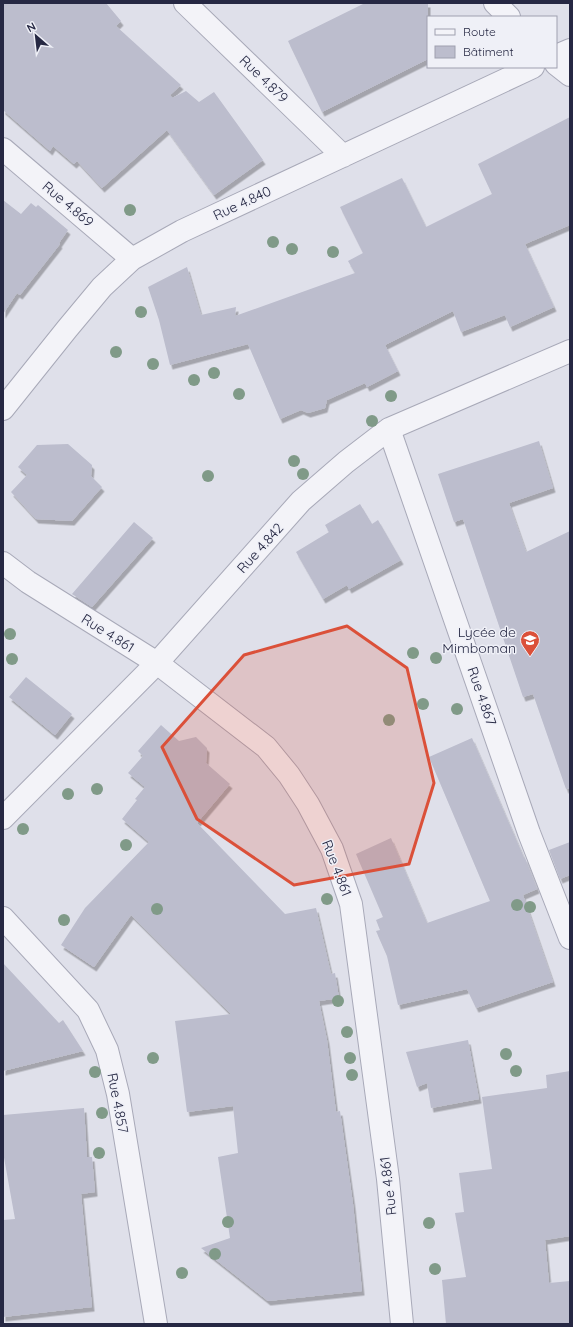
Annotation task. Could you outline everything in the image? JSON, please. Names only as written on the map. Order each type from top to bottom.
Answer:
[{"type":"street","name":"Rue 4.879","points":[[185,3],[342,156]]},
{"type":"street","points":[[495,3],[507,16]]},
{"type":"street","points":[[557,56],[570,50]]},
{"type":"street","points":[[557,65],[570,75]]},
{"type":"street","name":"Rue 4.840","points":[[3,409],[102,287],[132,259],[182,231],[531,68]]},
{"type":"street","name":"Rue 4.869","points":[[3,149],[132,259]]},
{"type":"street","name":"Rue 4.842","points":[[3,818],[157,663],[302,501],[346,462],[389,429],[570,351]]},
{"type":"street","name":"Rue 4.867","points":[[389,429],[530,833],[570,938]]},
{"type":"street","name":"Rue 4.861","points":[[3,563],[28,582],[157,663],[266,747],[293,781],[308,804],[332,849],[351,904],[388,1179],[402,1324]]},
{"type":"street","name":"Rue 4.857","points":[[3,918],[88,1010],[107,1050],[118,1094],[156,1324]]},
{"type":"highlighted area","points":[[347,626],[407,668],[434,783],[409,864],[294,885],[197,819],[162,747],[244,655]]},
{"type":"building","points":[[3,3],[106,3],[121,21],[116,26],[181,85],[170,95],[172,98],[186,91],[199,102],[214,92],[263,160],[214,195],[167,130],[102,188],[77,161],[74,164],[53,146],[50,151],[3,110]]},
{"type":"building","points":[[365,3],[428,3],[427,60],[322,112],[288,41]]},
{"type":"building","points":[[570,117],[570,225],[525,244],[554,307],[510,327],[505,315],[461,332],[453,311],[385,345],[398,371],[367,387],[365,383],[327,400],[325,408],[308,413],[301,410],[280,419],[248,344],[170,365],[159,320],[148,287],[187,267],[201,315],[236,307],[235,316],[355,273],[348,261],[363,253],[340,207],[402,178],[426,227],[492,194],[478,164]]},
{"type":"building","points":[[3,200],[21,214],[31,203],[36,207],[38,205],[68,230],[59,243],[60,244],[20,295],[17,293],[3,314]]},
{"type":"building","points":[[539,441],[553,488],[509,503],[526,552],[570,531],[570,788],[566,789],[533,694],[523,697],[463,519],[454,522],[438,474]]},
{"type":"building","points":[[68,444],[92,465],[91,476],[102,487],[72,521],[36,519],[11,492],[27,475],[18,467],[37,445]]},
{"type":"building","points":[[360,504],[372,524],[378,520],[401,560],[349,589],[347,585],[323,599],[296,552],[329,532],[325,525]]},
{"type":"building","points":[[134,522],[153,538],[92,607],[72,594]]},
{"type":"building","points":[[26,677],[72,714],[55,735],[9,697]]},
{"type":"building","points":[[161,725],[179,741],[196,737],[207,748],[206,763],[230,784],[197,823],[285,914],[316,908],[331,974],[335,973],[339,998],[319,1001],[327,1040],[336,1112],[340,1111],[353,1204],[362,1291],[268,1301],[201,1248],[230,1238],[218,1157],[238,1153],[233,1106],[187,1112],[175,1021],[231,1014],[131,915],[94,967],[61,945],[85,908],[149,842],[122,819],[145,787],[128,773],[143,756],[138,751]]},
{"type":"building","points":[[472,738],[525,858],[537,889],[523,895],[553,982],[476,1008],[467,989],[398,1005],[387,956],[376,931],[380,930],[376,920],[383,917],[356,854],[391,838],[427,923],[490,901],[429,757]]},
{"type":"building","points":[[570,842],[570,875],[560,879],[549,850]]},
{"type":"building","points":[[3,963],[59,1023],[63,1020],[83,1051],[3,1071]]},
{"type":"building","points":[[468,1040],[479,1099],[431,1108],[427,1083],[417,1087],[406,1052]]},
{"type":"building","points":[[570,1071],[570,1236],[545,1240],[549,1283],[570,1281],[570,1324],[446,1324],[442,1280],[466,1277],[455,1213],[464,1212],[459,1173],[492,1169],[482,1097],[547,1088],[546,1075]]},
{"type":"building","points":[[84,1108],[87,1157],[92,1157],[95,1192],[81,1194],[92,1307],[3,1317],[3,1220],[15,1219],[3,1152],[3,1115]]},
{"type":"place","name":"Lycée de Mimboman","points":[[530,657]]}]
